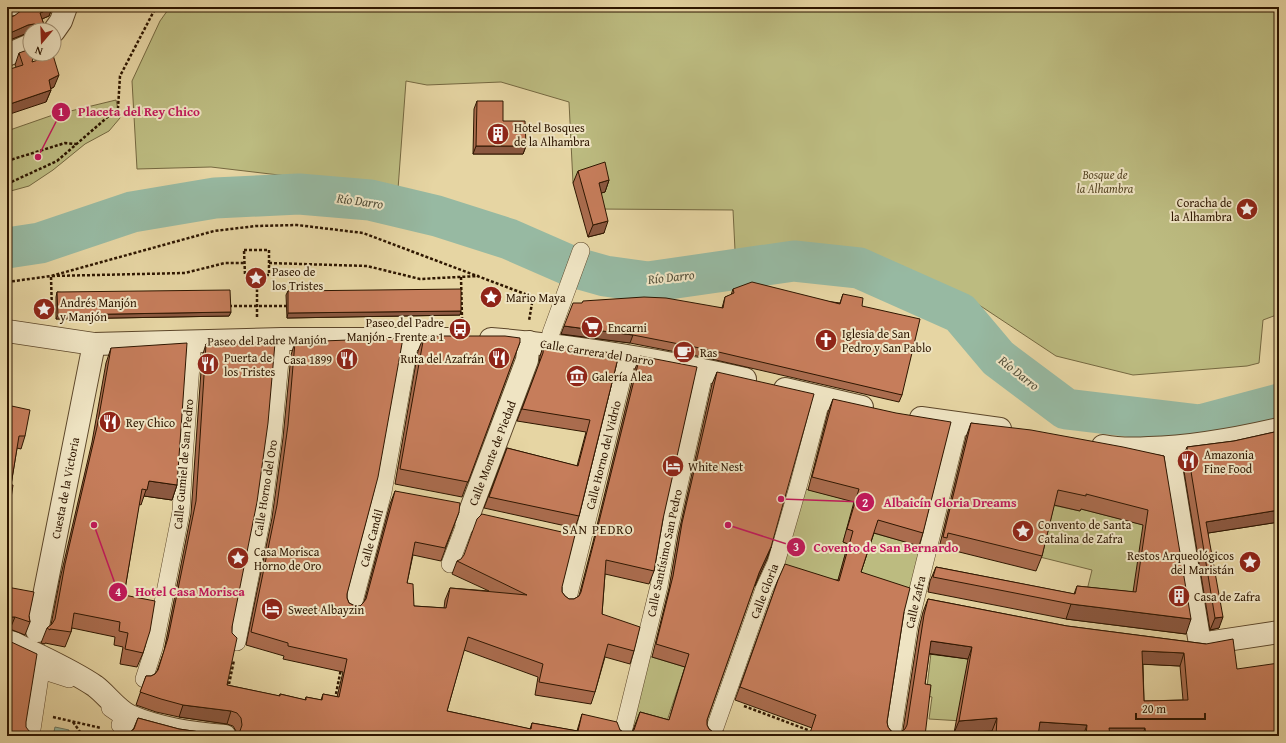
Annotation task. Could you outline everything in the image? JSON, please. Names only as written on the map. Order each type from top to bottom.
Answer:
[{"type":"street","points":[[60,22],[66,7]]},
{"type":"street","points":[[7,55],[22,48]]},
{"type":"street","points":[[535,338],[551,332],[581,251]]},
{"type":"street","name":"Paseo del Padre Manjón","points":[[7,331],[94,344],[282,339],[535,338]]},
{"type":"street","name":"Calle Carrera del Darro","points":[[535,338],[705,370],[880,411]]},
{"type":"street","name":"Calle Monte de Piedad","points":[[450,564],[535,338]]},
{"type":"street","name":"Calle Horno del Oro","points":[[237,642],[262,517],[273,437],[282,339]]},
{"type":"street","name":"Calle Candil","points":[[352,610],[390,493],[398,415],[409,339]]},
{"type":"street","name":"Calle Gumiel de San Pedro","points":[[144,679],[154,648],[181,512],[192,342]]},
{"type":"street","name":"Cuesta de la Victoria","points":[[36,631],[94,344]]},
{"type":"street","name":"Calle Horno del Vidrio","points":[[566,602],[576,538],[628,355]]},
{"type":"street","name":"Calle Santísimo San Pedro","points":[[622,736],[659,586],[668,534],[705,370]]},
{"type":"street","name":"Calle Gloria","points":[[712,736],[764,589],[776,563],[822,397]]},
{"type":"street","points":[[902,416],[1020,431]]},
{"type":"street","name":"Calle Zafra","points":[[892,736],[909,626],[923,601],[959,424]]},
{"type":"street","points":[[1080,442],[1118,449],[1168,448],[1227,441],[1279,430]]},
{"type":"street","points":[[1168,448],[1192,644],[1279,632]]},
{"type":"street","points":[[7,641],[14,643],[70,671],[96,686],[128,715],[160,727],[225,736]]},
{"type":"street","points":[[31,736],[41,670],[66,677],[87,689],[123,717],[120,725],[124,726],[122,736]]},
{"type":"lane","points":[[7,19],[19,8]]},
{"type":"path","points":[[7,184],[57,161],[118,108],[120,76],[156,7]]},
{"type":"path","points":[[7,161],[65,143],[76,144]]},
{"type":"path","points":[[51,276],[214,231],[256,226],[297,225],[363,233],[481,276],[533,297],[535,338]]},
{"type":"path","points":[[244,250],[269,250],[269,275],[244,275],[244,263],[244,250]]},
{"type":"path","points":[[269,262],[367,266],[420,279],[481,276]]},
{"type":"path","points":[[7,282],[51,276],[185,273],[225,263],[244,263]]},
{"type":"path","points":[[257,275],[257,322]]},
{"type":"path","points":[[51,276],[52,321]]},
{"type":"path","points":[[461,277],[460,304],[462,320]]},
{"type":"path","points":[[229,306],[286,306]]},
{"type":"path","points":[[52,307],[56,308]]},
{"type":"path","points":[[228,692],[237,642]]},
{"type":"path","points":[[335,700],[342,662]]},
{"type":"path","points":[[725,699],[808,730],[805,736]]},
{"type":"path","points":[[50,717],[106,729]]},
{"type":"path","points":[[73,721],[83,736]]},
{"type":"green space","name":"Bosque de la Alhambra","points":[[170,7],[954,7],[963,11],[964,7],[1279,7],[1279,314],[1263,320],[1259,363],[1247,366],[1133,375],[1056,356],[964,295],[862,250],[735,250],[733,210],[598,209],[573,183],[569,102],[501,82],[427,85],[406,81],[398,189],[211,167],[137,169],[132,81],[160,21]]},
{"type":"green space","points":[[116,100],[120,118],[109,131],[85,144],[53,170],[29,186],[7,192],[7,131],[50,116]]},
{"type":"green space","points":[[802,488],[855,502],[843,542],[848,544],[834,595],[775,575]]},
{"type":"green space","points":[[1052,505],[1080,511],[1081,509],[1163,530],[1131,607],[1084,602],[1092,570],[1040,557]]},
{"type":"green space","points":[[873,533],[924,547],[909,602],[857,585]]},
{"type":"green space","points":[[978,631],[962,721],[929,719],[932,697],[926,696],[931,653]]},
{"type":"green space","points":[[645,655],[685,667],[663,733],[628,724]]},
{"type":"shaded area","points":[[55,727],[69,730],[68,735],[71,736],[53,736]]},
{"type":"building","points":[[26,7],[52,7],[40,13],[43,22],[22,22],[22,28],[10,33],[7,25],[7,17],[14,16]]},
{"type":"building","points":[[22,52],[22,62],[19,53]]},
{"type":"building","points":[[22,62],[55,62],[59,75],[49,80],[51,90],[7,105],[7,70],[23,65]]},
{"type":"building","name":"Hotel Bosques de la Alhambra","points":[[477,101],[503,101],[503,121],[525,121],[526,146],[476,146]]},
{"type":"building","points":[[605,162],[609,180],[599,183],[608,221],[593,225],[578,171]]},
{"type":"building","points":[[752,282],[840,304],[843,294],[863,298],[862,306],[920,319],[902,395],[710,350],[633,335],[564,326],[573,303],[644,297],[666,298],[723,308],[725,297],[734,293],[733,289]]},
{"type":"building","points":[[461,289],[461,311],[288,313],[288,291]]},
{"type":"building","points":[[230,290],[231,312],[58,315],[57,292]]},
{"type":"building","points":[[424,336],[505,336],[520,338],[520,342],[468,482],[400,469]]},
{"type":"building","points":[[403,338],[378,477],[347,594],[349,603],[355,606],[360,606],[366,599],[395,491],[460,503],[459,512],[445,548],[415,542],[407,583],[413,584],[414,606],[446,608],[450,588],[527,595],[457,561],[464,555],[477,519],[482,514],[575,535],[562,592],[569,599],[574,599],[579,596],[640,356],[697,367],[663,519],[654,571],[606,560],[602,614],[640,627],[634,651],[608,644],[595,692],[539,682],[543,664],[468,637],[447,711],[531,729],[532,723],[578,731],[582,714],[617,722],[620,730],[625,733],[630,733],[634,730],[640,712],[669,720],[689,654],[656,644],[673,576],[682,523],[717,372],[814,394],[771,547],[759,573],[707,720],[709,729],[713,732],[718,733],[723,731],[734,736],[228,736],[234,735],[240,731],[242,725],[241,718],[237,713],[183,705],[140,692],[146,676],[155,674],[158,670],[168,638],[196,501],[206,344],[275,343],[268,423],[257,502],[232,627],[232,633],[237,638],[227,685],[306,700],[306,697],[322,700],[323,694],[339,697],[347,659],[288,646],[288,643],[251,632],[277,505],[288,425],[295,342]]},
{"type":"building","points":[[187,343],[177,485],[149,481],[147,490],[142,489],[124,595],[155,601],[150,631],[143,653],[125,649],[128,633],[119,631],[120,622],[74,613],[71,632],[50,630],[47,628],[55,619],[65,564],[97,427],[111,348]]},
{"type":"building","points":[[544,344],[619,354],[579,516],[489,497],[507,448],[578,466],[590,420],[522,409],[543,353]]},
{"type":"building","points":[[833,399],[896,413],[951,422],[923,533],[878,520],[861,572],[910,588],[904,612],[887,722],[891,731],[896,733],[901,732],[907,725],[924,615],[928,599],[1067,626],[1206,644],[1233,639],[1237,669],[1279,663],[1279,736],[1146,736],[1145,728],[1109,728],[1110,736],[1086,736],[1087,725],[1040,722],[1038,736],[996,736],[997,718],[959,721],[972,647],[931,641],[925,684],[931,685],[925,736],[809,736],[816,715],[740,687],[785,564],[839,581],[853,531],[847,529],[859,489],[812,477]],"holes":[[[1142,651],[1184,653],[1188,700],[1144,701]]]},
{"type":"building","points":[[7,405],[30,410],[25,436],[19,436],[11,485],[13,485],[10,505],[7,504]]},
{"type":"building","points":[[971,423],[1031,430],[1164,456],[1191,619],[1071,604],[933,577],[936,567],[1075,594],[1077,586],[1136,592],[1148,510],[1086,494],[1086,496],[1058,490],[1042,556],[948,533],[947,538],[943,537]]},
{"type":"building","points":[[1279,431],[1279,510],[1206,522],[1223,617],[1215,618],[1187,447],[1234,441]]},
{"type":"building","points":[[7,587],[34,592],[29,616],[30,622],[15,617],[8,617]]},
{"type":"building","points":[[7,640],[37,654],[26,722],[26,727],[34,734],[34,736],[7,736]]},
{"type":"building","points":[[138,718],[179,729],[228,736],[124,736],[125,733],[134,729]]},
{"type":"waterway","name":"Río Darro","points":[[7,248],[40,243],[132,212],[215,198],[299,194],[370,200],[437,216],[509,239],[573,267],[605,276],[648,282],[794,261],[859,268],[960,313],[998,358],[1066,409],[1200,425],[1279,404]]},
{"type":"place","name":"Hotel Bosques de la Alhambra","points":[[498,134]]},
{"type":"place","name":"Placeta del Rey Chico","points":[[38,157]]},
{"type":"place","name":"Coracha de la Alhambra","points":[[1247,209]]},
{"type":"place","name":"Paseo de los Tristes","points":[[256,278]]},
{"type":"place","name":"Mario Maya","points":[[491,297]]},
{"type":"place","name":"Andrés Manjón y Manjón","points":[[44,309]]},
{"type":"place","name":"Encarni","points":[[592,327]]},
{"type":"place","name":"Paseo del Padre Manjón - Frente a 1","points":[[460,329]]},
{"type":"place","name":"Iglesia de San Pedro y San Pablo","points":[[826,340]]},
{"type":"place","name":"Ras","points":[[684,352]]},
{"type":"place","name":"Ruta del Azafrán","points":[[499,358]]},
{"type":"place","name":"Casa 1899","points":[[347,359]]},
{"type":"place","name":"Puerta de los Tristes","points":[[208,364]]},
{"type":"place","name":"Galería Alea","points":[[577,376]]},
{"type":"place","name":"Rey Chico","points":[[110,422]]},
{"type":"place","name":"Amazonia Fine Food","points":[[1188,461]]},
{"type":"place","name":"White Nest","points":[[673,466]]},
{"type":"place","name":"Albaicín Gloria Dreams","points":[[781,499]]},
{"type":"place","name":"Hotel Casa Morisca","points":[[94,525]]},
{"type":"place","name":"Covento de San Bernardo","points":[[728,525]]},
{"type":"place","name":"Convento de Santa Catalina de Zafra","points":[[1023,531]]},
{"type":"place","name":"Casa Morisca Horno de Oro","points":[[238,558]]},
{"type":"place","name":"Restos Arqueológicos del Maristán","points":[[1250,562]]},
{"type":"place","name":"Casa de Zafra","points":[[1179,596]]},
{"type":"place","name":"Sweet Albayzin","points":[[272,609]]},
{"type":"district","name":"SAN PEDRO","points":[[598,529]]}]
